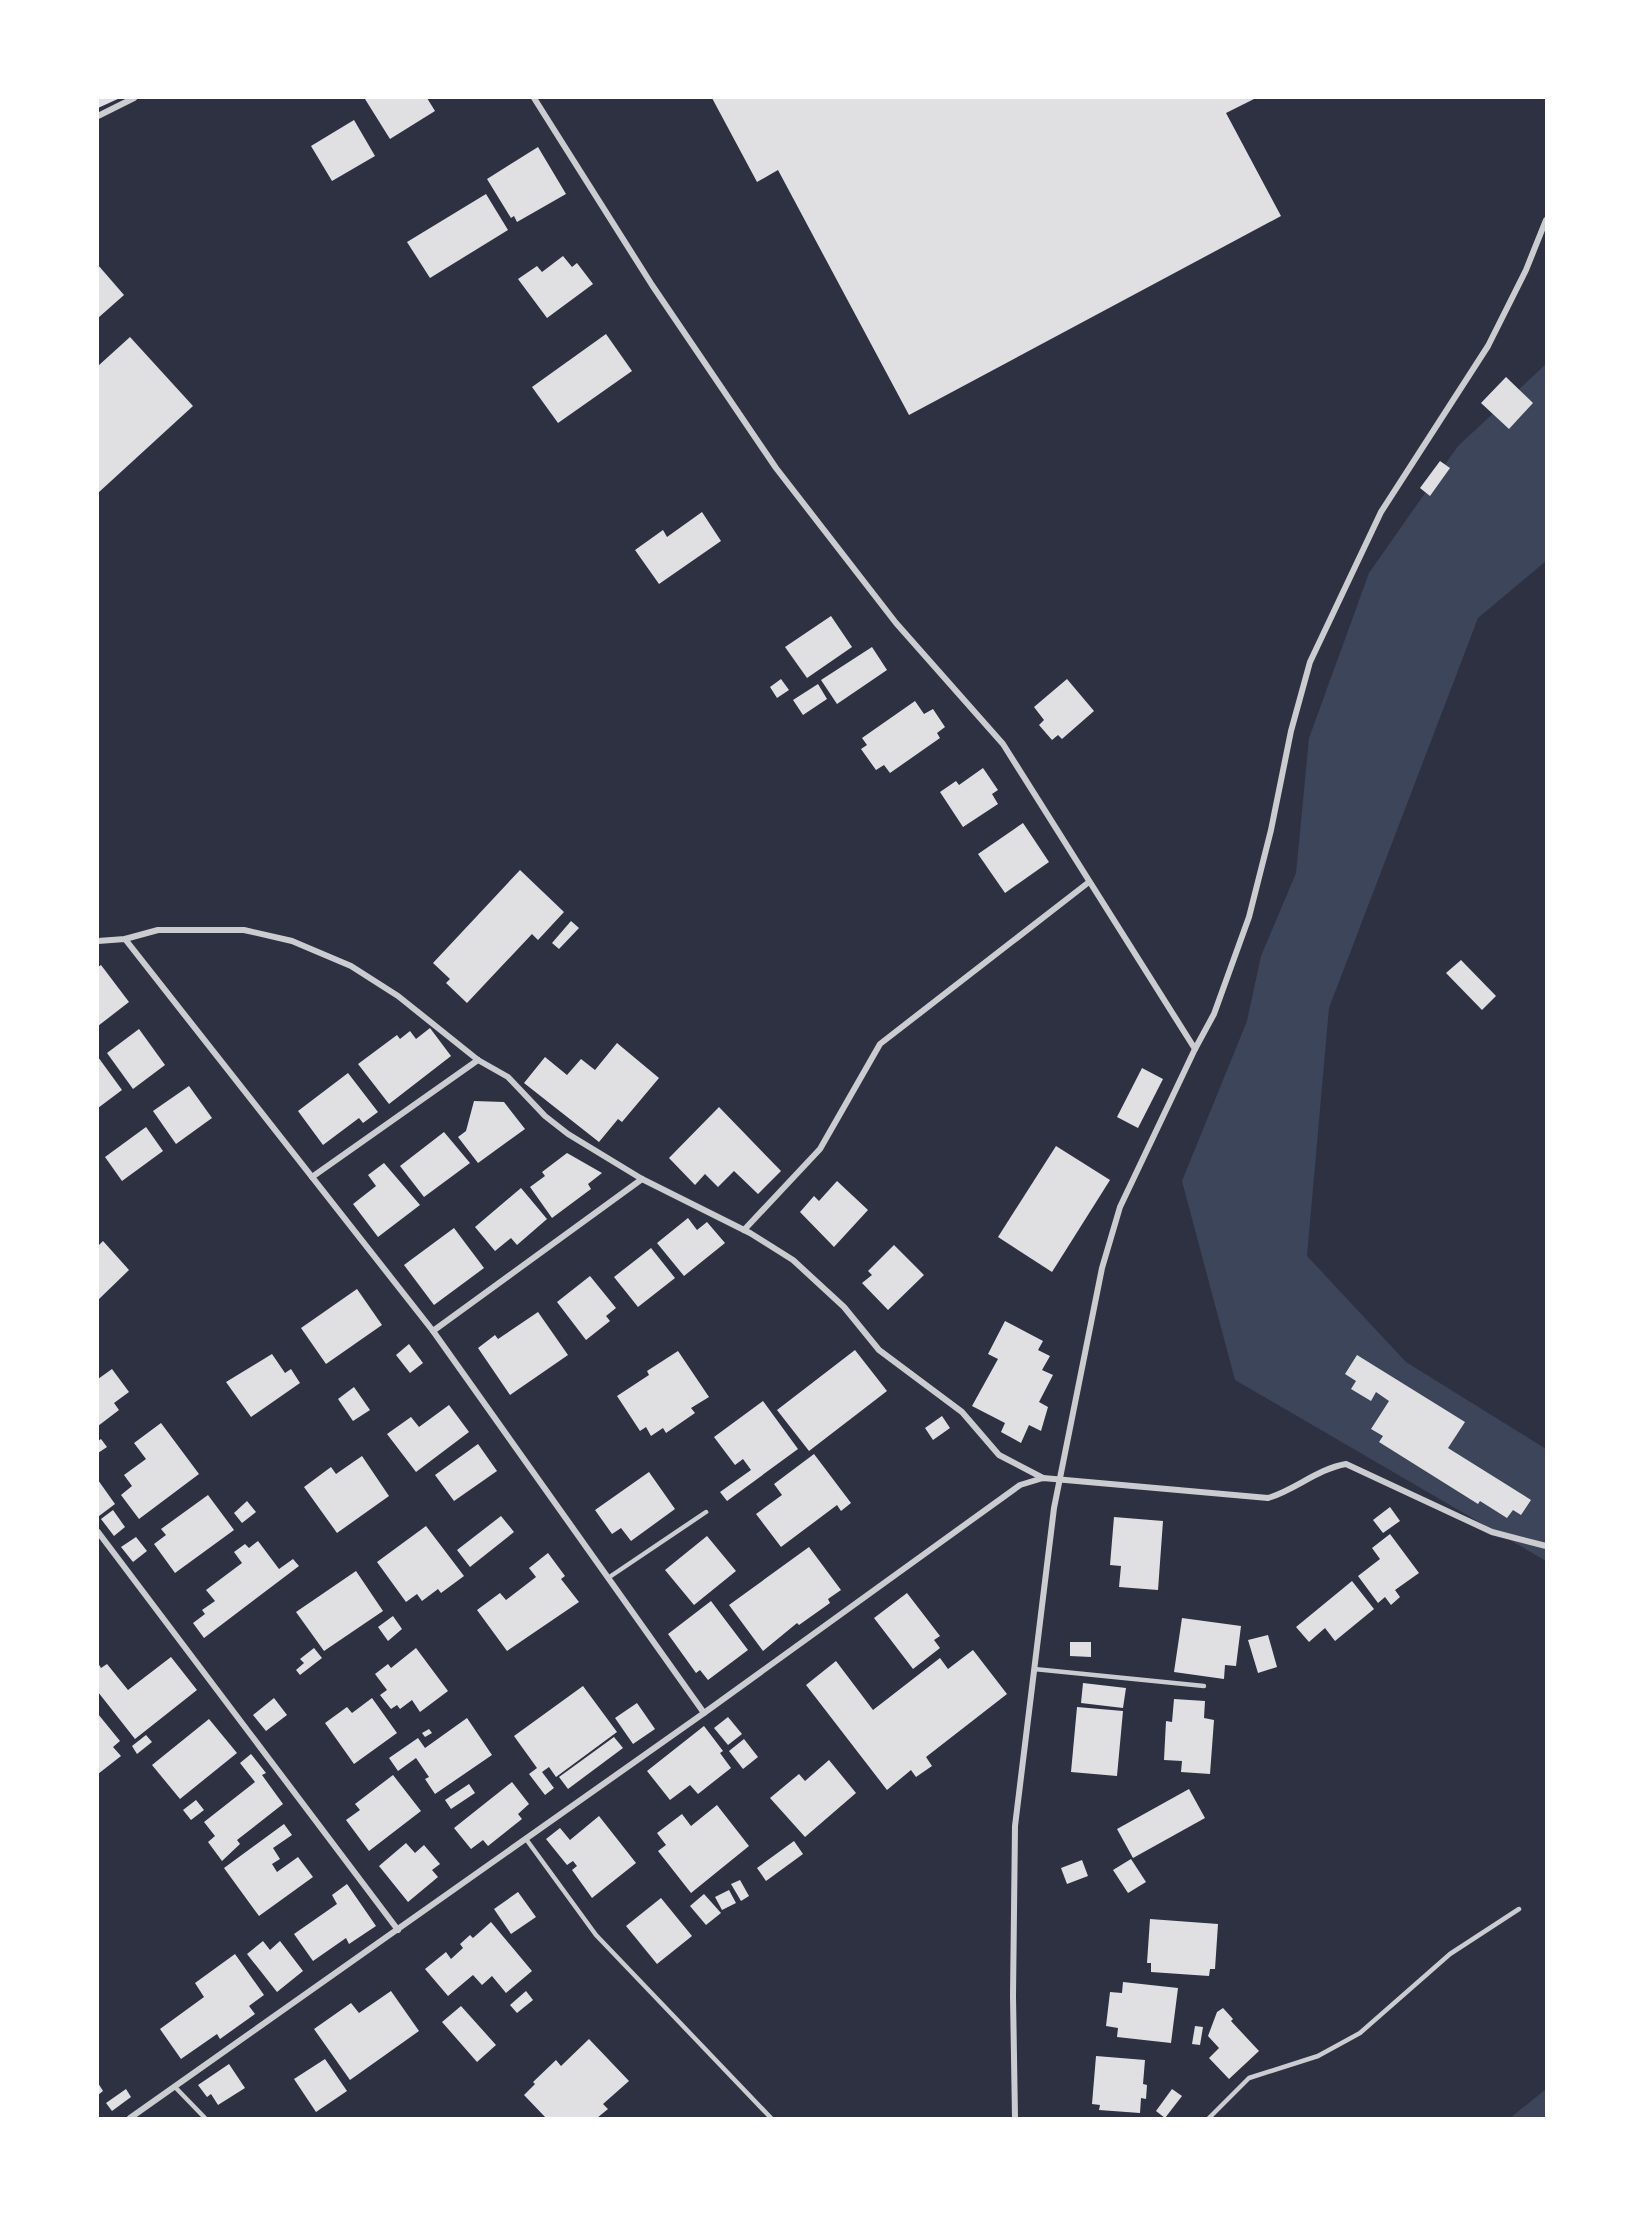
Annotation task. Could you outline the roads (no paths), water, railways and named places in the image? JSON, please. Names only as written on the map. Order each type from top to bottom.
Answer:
[{"type":"street","points":[[98,116],[134,98]]},
{"type":"street","points":[[534,98],[652,285],[776,468],[896,623],[1003,744],[1195,1049]]},
{"type":"street","points":[[1015,2118],[1012,1996],[1015,1826],[1054,1508],[1102,1268],[1120,1207],[1214,1014],[1249,917],[1271,830],[1291,731],[1310,662],[1381,512],[1488,346],[1526,270],[1546,220]]},
{"type":"street","points":[[744,1230],[820,1149],[880,1044],[1089,882]]},
{"type":"street","points":[[98,941],[125,939],[158,930],[212,928],[244,930],[292,941],[351,966],[398,996],[478,1059],[508,1077],[545,1116],[568,1134],[642,1179],[744,1230],[793,1260],[844,1308],[879,1350],[962,1412],[999,1455],[1043,1478]]},
{"type":"street","points":[[125,939],[433,1331],[704,1713]]},
{"type":"street","points":[[312,1177],[478,1059]]},
{"type":"street","points":[[433,1331],[642,1179]]},
{"type":"street","points":[[130,2118],[704,1713],[1020,1485],[1043,1478],[1060,1478],[1268,1498],[1286,1492],[1321,1471],[1346,1464],[1492,1532],[1546,1545]]},
{"type":"street","points":[[98,1532],[398,1930]]},
{"type":"lane","points":[[608,1578],[706,1512]]},
{"type":"lane","points":[[1034,1669],[1204,1686]]},
{"type":"lane","points":[[526,1839],[596,1935],[771,2118]]},
{"type":"lane","points":[[1209,2118],[1249,2078],[1318,2056],[1360,2032],[1450,1954],[1520,1909]]},
{"type":"lane","points":[[175,2087],[205,2118]]}]
